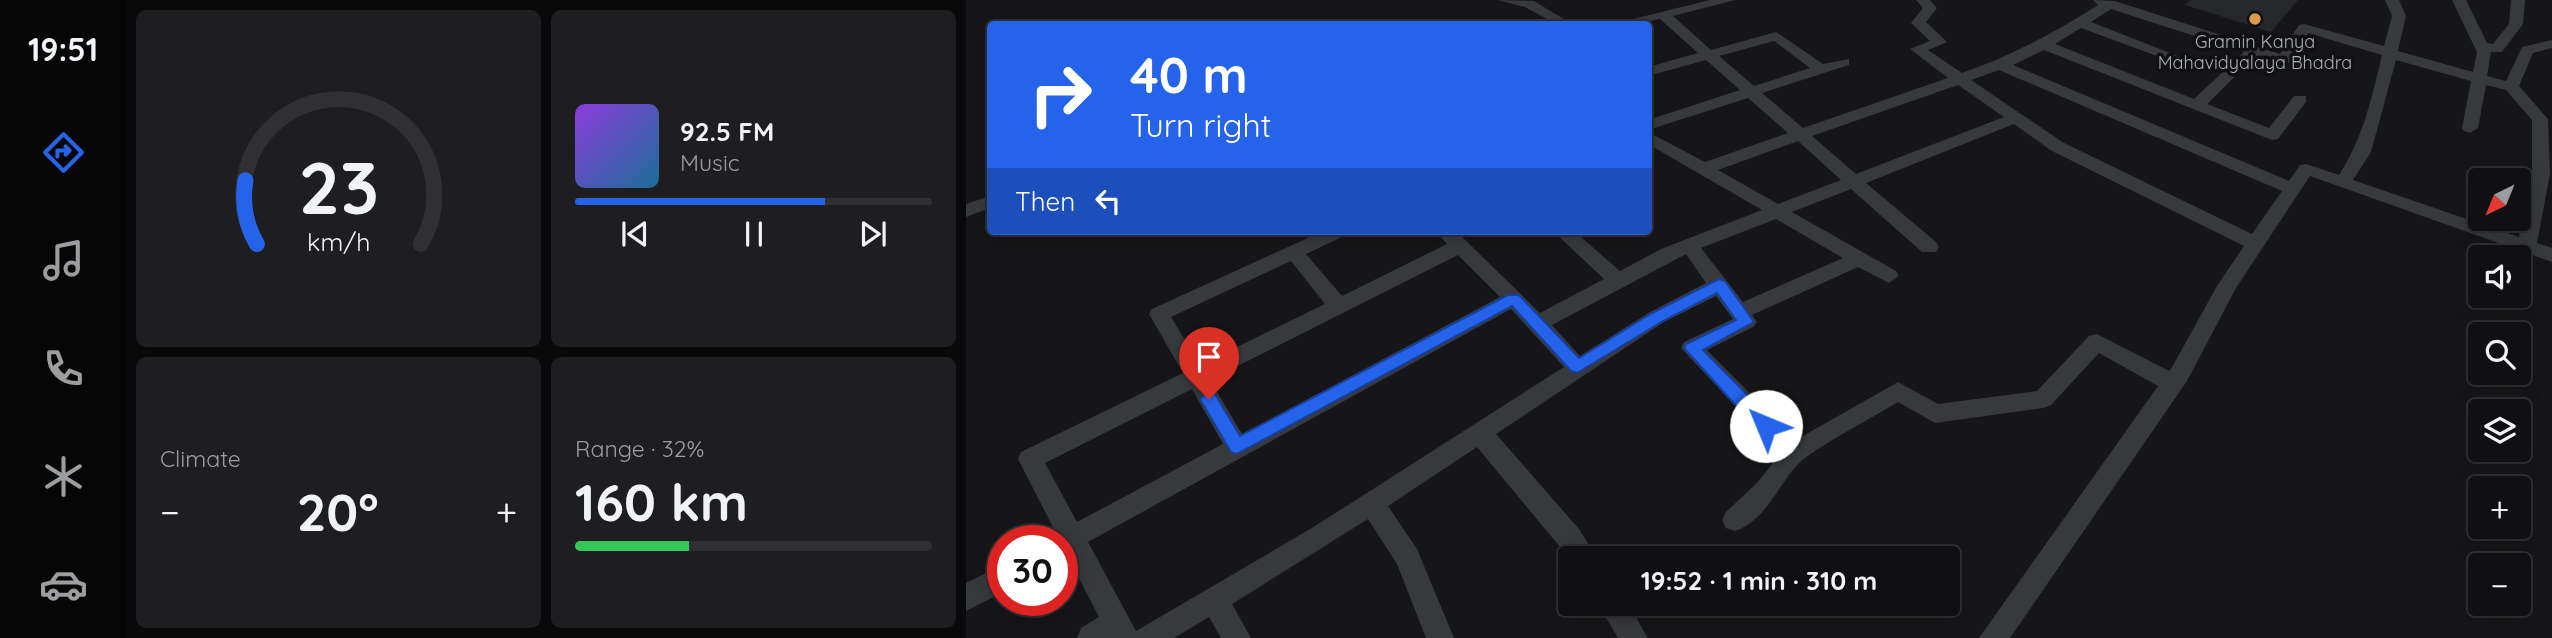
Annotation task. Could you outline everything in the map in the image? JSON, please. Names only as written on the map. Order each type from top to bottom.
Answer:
[{"type":"street","points":[[1504,0],[1534,2],[1561,21]]},
{"type":"street","points":[[1629,21],[1666,9],[1728,0]]},
{"type":"street","points":[[1923,0],[1930,8],[1918,23],[1940,42],[1917,49],[2058,147],[2255,243]]},
{"type":"street","points":[[2343,181],[2362,152],[2391,54],[2399,16],[2392,0]]},
{"type":"street","points":[[2459,0],[2484,52],[2470,128]]},
{"type":"street","points":[[2481,46],[2497,49],[2516,24],[2518,0]]},
{"type":"street","points":[[1703,169],[2000,65],[2043,45],[2080,23],[2104,2],[2284,61],[2304,28],[2479,78],[2552,109]]},
{"type":"street","points":[[1666,9],[1708,55],[1850,181],[1930,247]]},
{"type":"street","points":[[2080,23],[2181,60]]},
{"type":"street","points":[[1652,71],[1776,36],[1821,69]]},
{"type":"street","points":[[2516,92],[2527,50],[2552,44]]},
{"type":"street","points":[[2043,45],[2272,135],[2300,99]]},
{"type":"street","points":[[2196,106],[2252,52]]},
{"type":"street","points":[[1652,124],[1844,62]]},
{"type":"street","points":[[2000,65],[2292,189]]},
{"type":"street","points":[[2516,92],[2540,119],[2547,162],[2545,185],[2527,245]]},
{"type":"street","points":[[1538,323],[1617,279],[1689,245],[2018,117]]},
{"type":"street","points":[[1652,139],[1889,276]]},
{"type":"street","points":[[1993,638],[2173,384],[2227,286],[2306,169],[2524,245]]},
{"type":"street","points":[[966,211],[987,203]]},
{"type":"street","points":[[1237,446],[1159,314],[1330,235]]},
{"type":"street","points":[[1567,235],[1617,279]]},
{"type":"street","points":[[1059,525],[1030,459],[1338,305],[1453,238],[1538,323],[1577,367]]},
{"type":"street","points":[[1689,245],[1746,322],[1692,348],[1794,453]]},
{"type":"street","points":[[2531,247],[2552,255]]},
{"type":"street","points":[[1294,252],[1338,305]]},
{"type":"street","points":[[1740,312],[1858,259]]},
{"type":"street","points":[[1148,638],[1372,504],[1657,317],[1719,285]]},
{"type":"street","points":[[1078,534],[1513,299]]},
{"type":"street","points":[[1735,520],[1766,491],[1794,453],[1898,391],[1935,414],[2043,399],[2097,342],[2173,384]]},
{"type":"street","points":[[1480,433],[1576,546]]},
{"type":"street","points":[[1372,504],[1408,558],[1440,638]]},
{"type":"street","points":[[1078,560],[1121,630],[1091,638]]},
{"type":"street","points":[[966,598],[987,586]]},
{"type":"street","points":[[1213,599],[1237,638]]},
{"type":"street","points":[[1620,616],[1634,638]]},
{"type":"building","name":"Gramin Kanya Mahavidyalaya Bhadra","points":[[2190,0],[2298,0],[2271,32],[2185,5]]},
{"type":"place","name":"Gramin Kanya Mahavidyalaya Bhadra","points":[[2255,19]]},
{"type":"route","points":[[1209,399],[1237,446],[1366,380],[1513,299],[1577,367],[1657,317],[1719,285],[1746,322],[1692,348],[1766,426]]}]
